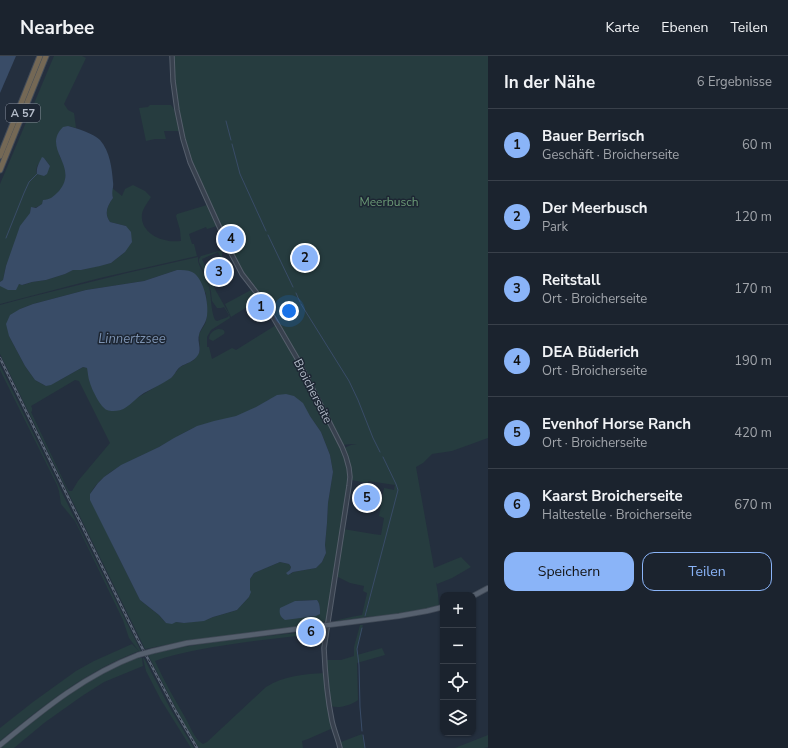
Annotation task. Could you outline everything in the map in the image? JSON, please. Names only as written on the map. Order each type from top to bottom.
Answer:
[{"type":"highway","name":"A 57","points":[[0,156],[40,56]]},
{"type":"highway","name":"A 57","points":[[0,170],[46,56]]},
{"type":"main road","points":[[476,594],[488,588]]},
{"type":"main road","points":[[0,744],[56,700],[78,685],[103,670],[153,650],[187,644],[400,616],[440,608]]},
{"type":"street","name":"Broicherseite","points":[[172,56],[173,81],[180,126],[196,176],[242,274],[266,305],[298,360],[342,447],[348,462],[350,474],[349,486],[324,648],[325,671],[332,721],[340,748]]},
{"type":"green space","points":[[54,56],[82,56],[86,58],[64,104],[68,110],[74,113],[76,128],[68,126],[59,155],[65,170],[65,182],[58,193],[38,206],[31,208],[6,266],[3,280],[0,282],[0,184]],"holes":[[[44,158],[50,166],[44,176],[36,172],[37,166]]]},
{"type":"green space","name":"Meerbusch","points":[[173,56],[488,56],[488,438],[452,451],[432,454],[423,463],[416,467],[434,568],[461,557],[471,567],[452,578],[437,584],[436,582],[439,605],[421,611],[403,614],[365,617],[373,585],[364,618],[334,621],[362,615],[367,593],[363,591],[364,586],[350,583],[336,576],[343,529],[381,535],[384,518],[379,516],[384,488],[394,490],[395,485],[351,480],[351,471],[344,448],[351,445],[357,445],[351,444],[343,445],[300,360],[264,299],[245,275],[234,256],[193,166],[183,136],[174,91]]},
{"type":"green space","points":[[150,105],[171,105],[174,109],[179,131],[164,131],[166,139],[146,141],[139,108],[148,107]]},
{"type":"green space","points":[[133,185],[145,191],[151,197],[143,210],[143,224],[148,232],[160,239],[181,241],[176,216],[177,214],[207,205],[217,226],[207,229],[206,227],[189,234],[192,244],[194,244],[197,256],[100,278],[0,304],[0,284],[1,286],[17,286],[19,284],[23,285],[46,280],[73,270],[81,270],[111,263],[125,252],[126,226],[110,222],[107,216],[107,210],[113,198],[111,192],[112,188],[122,196],[125,189]]},
{"type":"green space","points":[[222,250],[222,260],[218,252],[202,259],[216,291],[229,314],[230,318],[211,330],[207,337],[207,347],[209,347],[212,359],[232,348],[236,350],[276,325],[297,361],[344,454],[349,480],[326,620],[322,623],[186,641],[145,649],[0,354],[0,305],[198,257],[199,264],[208,283],[212,311],[215,320],[217,321],[228,317],[229,315],[224,307],[217,308],[212,301],[207,278],[199,262],[201,256]],"holes":[[[177,270],[206,293],[207,316],[205,324],[199,334],[200,351],[194,360],[180,367],[172,377],[137,398],[105,409],[96,396],[87,368],[83,367],[46,386],[35,380],[25,366],[9,336],[20,309],[33,304],[86,290],[144,281]],[[75,380],[79,381],[110,443],[78,481],[72,491],[69,491],[67,488],[31,412],[31,406]],[[270,399],[310,416],[321,432],[330,455],[333,472],[328,503],[325,545],[326,553],[322,562],[316,568],[293,572],[291,574],[291,567],[289,564],[280,562],[254,573],[250,579],[249,597],[237,610],[209,619],[184,623],[166,623],[159,615],[140,600],[116,552],[90,494],[103,478],[120,466],[191,429],[239,415]],[[317,600],[320,606],[320,614],[316,616],[300,617],[295,601]]]},
{"type":"green space","points":[[251,290],[257,301],[231,317],[225,304]]},
{"type":"green space","points":[[218,329],[223,330],[224,334],[213,341],[209,339],[211,333]]},
{"type":"green space","points":[[0,365],[142,653],[141,654],[129,638],[123,620],[75,521],[61,504],[57,485],[0,370]]},
{"type":"green space","points":[[360,625],[363,625],[357,655],[382,648],[385,655],[357,663],[358,700],[345,706],[331,706],[325,660],[341,660],[354,656],[354,647]]},
{"type":"green space","points":[[322,630],[325,632],[323,647],[321,647],[323,633],[212,647],[155,661],[193,733],[203,744],[207,742],[266,687],[287,678],[324,673],[333,728],[302,741],[303,748],[199,748],[184,724],[148,655],[212,642]]},
{"type":"green space","points":[[132,644],[139,651],[101,669],[66,690],[0,741],[0,728],[33,702],[76,671]]},
{"type":"green space","points":[[137,658],[142,658],[143,666],[104,682],[44,723],[14,748],[0,748],[65,697],[118,666]]},
{"type":"green space","points":[[143,658],[194,748],[191,748],[161,700],[146,671]]},
{"type":"green space","points":[[362,734],[365,748],[342,748],[341,742]]},
{"type":"green space","points":[[488,735],[488,747],[455,748]]},
{"type":"water","points":[[0,56],[16,56],[0,93]]},
{"type":"water","points":[[68,126],[94,136],[100,140],[106,149],[110,160],[113,184],[113,198],[108,207],[107,216],[110,222],[126,226],[131,232],[132,242],[125,252],[111,263],[81,270],[73,270],[46,280],[22,285],[19,284],[16,290],[8,290],[0,286],[0,282],[3,280],[6,266],[20,226],[30,213],[31,207],[36,208],[42,204],[43,200],[54,196],[64,182],[64,166],[56,143],[57,135],[63,127]]},
{"type":"water","points":[[42,157],[50,166],[47,174],[44,176],[37,174],[37,168]]},
{"type":"water","name":"Linnertzsee","points":[[177,270],[189,271],[196,275],[203,285],[205,292],[207,316],[199,335],[199,353],[190,362],[179,368],[171,378],[139,396],[121,410],[109,411],[102,406],[91,386],[87,368],[83,367],[51,385],[46,386],[35,380],[25,366],[9,336],[6,324],[10,315],[20,309],[33,304],[86,290],[144,281]]},
{"type":"water","points":[[286,394],[294,396],[303,403],[321,432],[330,455],[333,472],[328,503],[325,545],[326,553],[322,562],[316,568],[293,572],[288,575],[286,573],[291,567],[289,564],[280,562],[254,573],[250,579],[251,592],[249,597],[237,610],[204,621],[184,623],[176,622],[172,624],[166,623],[159,615],[140,600],[90,500],[90,494],[104,477],[121,465],[159,447],[197,426],[236,416],[277,395]]},
{"type":"water","points":[[317,600],[320,606],[320,614],[316,616],[285,620],[280,615],[280,608],[295,601]]},
{"type":"waterway","points":[[226,121],[231,140]]},
{"type":"waterway","points":[[232,144],[240,174],[266,231]]},
{"type":"waterway","points":[[6,238],[29,182],[37,174]]},
{"type":"waterway","points":[[268,235],[293,287]]},
{"type":"waterway","points":[[296,293],[300,302]]},
{"type":"waterway","points":[[301,304],[349,381],[380,452]]},
{"type":"waterway","points":[[365,616],[398,490],[383,457]]},
{"type":"waterway","points":[[362,628],[357,649],[362,731]]},
{"type":"waterway","points":[[363,735],[365,748]]},
{"type":"railway","points":[[0,358],[138,640],[197,748]]},
{"type":"place","name":"DEA Büderich","points":[[231,239]]},
{"type":"place","name":"Der Meerbusch","points":[[305,258]]},
{"type":"place","name":"Reitstall","points":[[219,272]]},
{"type":"place","name":"Bauer Berrisch","points":[[261,307]]},
{"type":"place","name":"Evenhof Horse Ranch","points":[[367,498]]},
{"type":"place","name":"Kaarst Broicherseite","points":[[311,632]]}]
